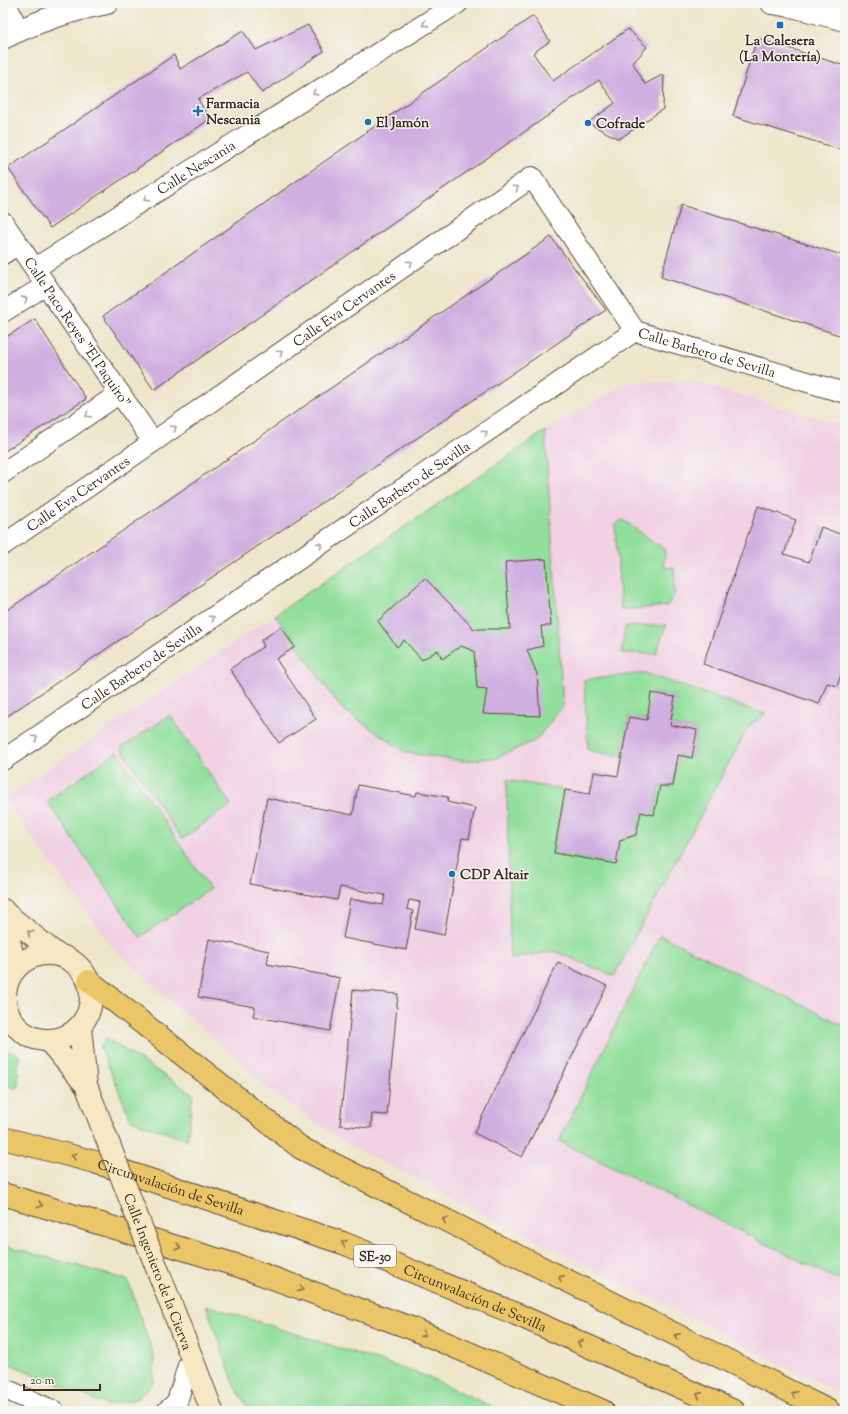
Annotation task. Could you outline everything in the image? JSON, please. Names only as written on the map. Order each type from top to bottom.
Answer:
[{"type":"highway","points":[[89,981],[301,1148],[829,1411]]},
{"type":"highway","name":"Circunvalación de Sevilla","points":[[3,1138],[96,1162],[343,1243],[516,1314],[734,1411]]},
{"type":"highway","points":[[3,1194],[247,1269],[411,1328],[603,1411]]},
{"type":"main road","points":[[4,911],[56,954],[69,959],[81,968],[89,981],[91,1005],[87,1017],[80,1027],[63,1037],[48,1040],[30,1036],[18,1028],[10,1016],[6,1003],[5,990],[9,978],[15,969],[27,959],[41,954],[56,954]]},
{"type":"main road","points":[[4,911],[15,969]]},
{"type":"main road","name":"Calle Ingeniero de la Cierva","points":[[80,1027],[86,1085],[212,1411]]},
{"type":"main road","points":[[48,1040],[86,1085]]},
{"type":"street","points":[[6,3],[10,34],[89,7],[107,3]]},
{"type":"street","name":"Calle Nescania","points":[[35,268],[458,3]]},
{"type":"street","points":[[772,3],[796,5],[845,20]]},
{"type":"street","name":"Calle Eva Cervantes","points":[[3,544],[153,442],[532,177],[635,332]]},
{"type":"street","name":"Calle Paco Reyes \"El Paquiro\"","points":[[3,222],[11,249],[35,268],[153,442]]},
{"type":"street","points":[[3,312],[46,285]]},
{"type":"street","name":"Calle Barbero de Sevilla","points":[[3,760],[635,332],[845,393]]},
{"type":"street","points":[[3,473],[120,393]]},
{"type":"street","points":[[167,1411],[177,1402],[191,1356]]},
{"type":"street","points":[[3,1388],[54,1411]]},
{"type":"shaded area","name":"CDP Altair","points":[[629,382],[696,382],[845,426],[845,1396],[348,1145],[270,1090],[114,949],[4,799],[553,426]]},
{"type":"green space","points":[[545,431],[563,706],[536,740],[496,758],[462,761],[407,753],[341,708],[275,615]]},
{"type":"green space","points":[[623,520],[665,550],[664,567],[674,568],[675,593],[667,606],[621,610],[615,524]]},
{"type":"green space","points":[[666,625],[656,654],[622,653],[625,627]]},
{"type":"green space","points":[[645,673],[765,714],[749,726],[614,976],[554,951],[510,959],[507,780],[565,790],[554,853],[616,864],[620,840],[636,835],[641,812],[654,814],[660,786],[673,786],[678,755],[692,758],[697,730],[670,725],[675,697],[652,693],[647,720],[629,717],[622,757],[588,750],[584,680]]},
{"type":"green space","points":[[170,715],[231,805],[182,839],[121,748]]},
{"type":"green space","points":[[117,752],[210,889],[140,937],[47,801]]},
{"type":"green space","points":[[660,935],[845,1026],[845,1283],[559,1141]]},
{"type":"green space","points":[[106,1038],[193,1094],[187,1140],[131,1120],[100,1046]]},
{"type":"green space","points":[[3,1050],[19,1055],[18,1088],[3,1085]]},
{"type":"green space","points":[[3,1245],[128,1280],[154,1357],[154,1383],[137,1399],[107,1405],[3,1361]]},
{"type":"green space","points":[[206,1305],[426,1376],[502,1411],[250,1411],[235,1387]]},
{"type":"building","points":[[533,16],[550,41],[533,53],[553,81],[628,29],[647,47],[633,63],[645,84],[664,74],[663,109],[619,139],[588,123],[615,103],[599,80],[154,390],[103,316]]},
{"type":"building","points":[[308,25],[324,51],[262,93],[247,72],[198,99],[210,119],[50,228],[8,168],[174,55],[180,69],[243,31],[256,50]]},
{"type":"building","points":[[757,38],[845,66],[845,151],[733,116]]},
{"type":"building","points":[[681,205],[845,256],[845,337],[661,277]]},
{"type":"building","points":[[551,237],[606,310],[3,719],[3,613]]},
{"type":"building","points":[[35,319],[86,399],[3,452],[3,339]]},
{"type":"building","points":[[758,506],[796,520],[784,554],[809,562],[821,527],[845,536],[845,664],[837,686],[827,683],[819,704],[703,664]]},
{"type":"building","points":[[546,559],[551,626],[541,626],[543,646],[527,650],[537,674],[540,716],[483,714],[487,689],[477,688],[474,651],[461,646],[442,659],[438,650],[422,660],[404,640],[397,647],[378,621],[425,578],[474,629],[510,629],[505,562]]},
{"type":"building","points":[[281,627],[295,647],[276,659],[316,719],[279,743],[230,669],[264,646],[261,640]]},
{"type":"building","points":[[651,693],[675,697],[670,725],[697,730],[692,758],[678,755],[673,786],[660,786],[654,815],[641,812],[636,835],[620,840],[616,864],[554,853],[565,790],[590,794],[594,772],[618,776],[629,717],[647,720]]},
{"type":"building","points":[[358,785],[416,796],[417,792],[448,797],[447,802],[475,808],[469,839],[462,838],[444,935],[415,929],[420,902],[409,900],[407,909],[413,911],[406,950],[343,938],[350,899],[383,905],[385,895],[340,887],[337,900],[250,884],[267,798],[353,815]]},
{"type":"building","points":[[209,939],[269,951],[267,964],[340,978],[330,1031],[253,1016],[255,1007],[198,997]]},
{"type":"building","points":[[558,962],[607,986],[522,1157],[474,1133]]},
{"type":"building","points":[[353,990],[398,994],[387,1115],[372,1114],[371,1128],[340,1125]]},
{"type":"place","name":"La Calesera (La Montería)","points":[[780,25]]},
{"type":"place","name":"Farmacia Nescania","points":[[198,111]]},
{"type":"place","name":"El Jamón","points":[[368,122]]},
{"type":"place","name":"Cofrade","points":[[588,123]]},
{"type":"place","name":"CDP Altair","points":[[452,874]]}]
